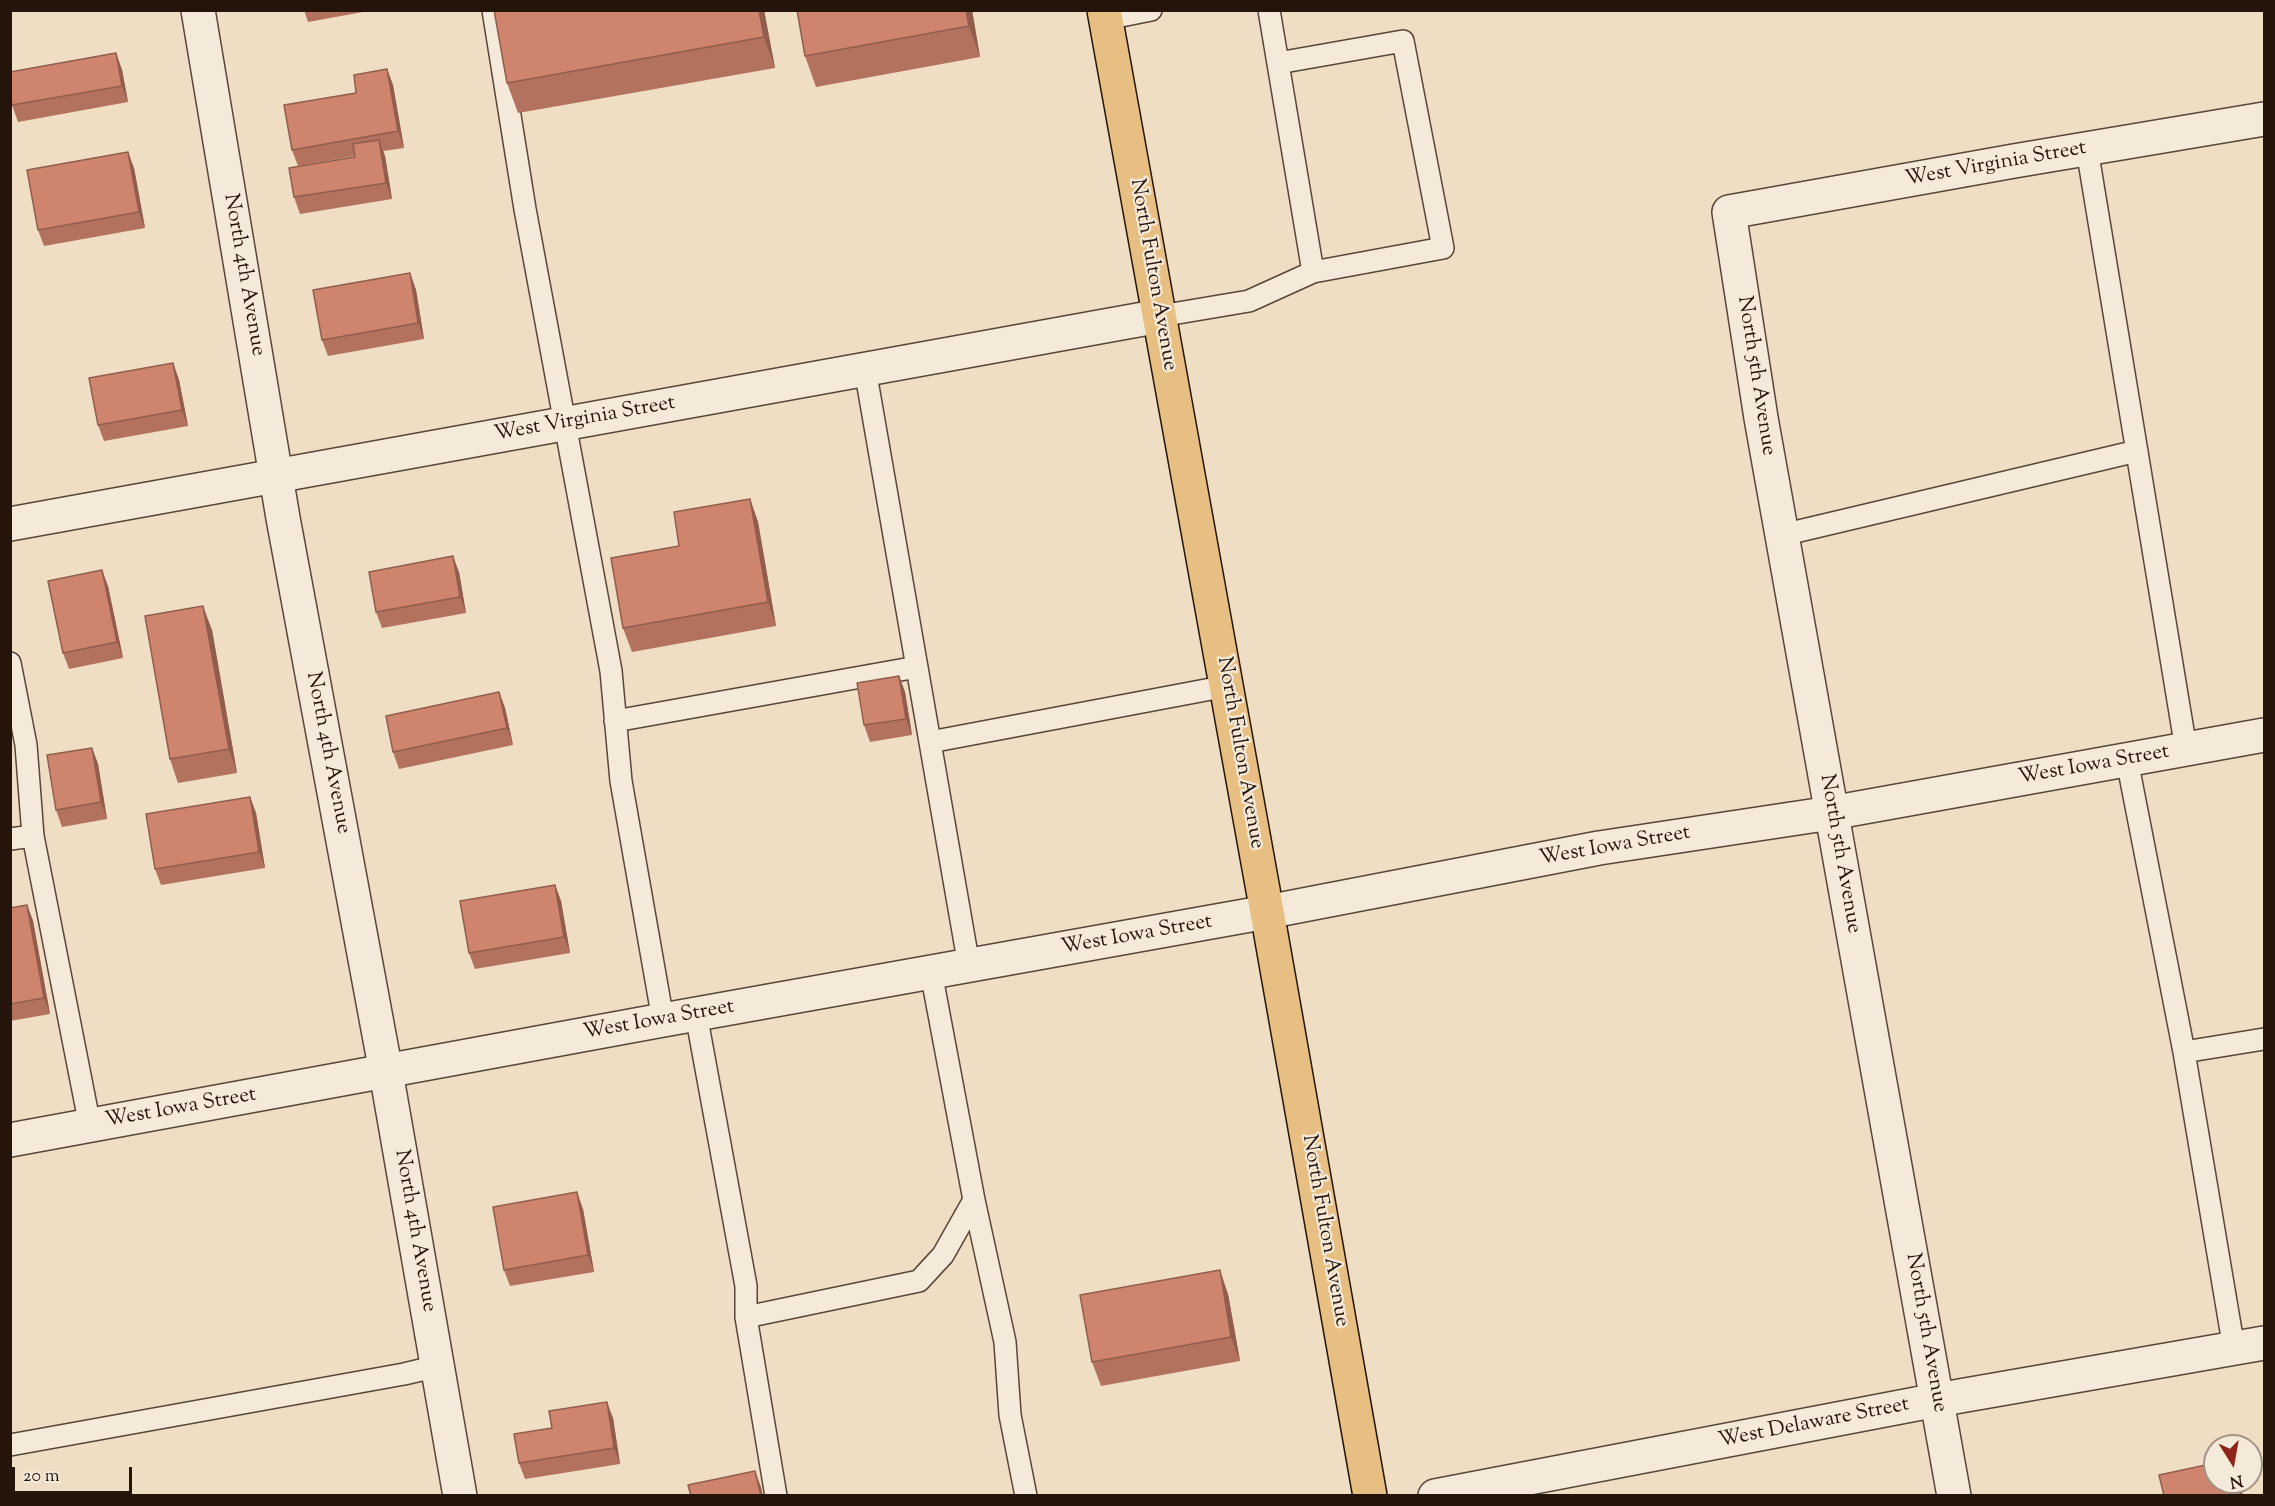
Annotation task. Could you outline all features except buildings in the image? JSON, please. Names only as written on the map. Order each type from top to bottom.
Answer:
[{"type":"main road","name":"North Fulton Avenue","points":[[1105,15],[1227,686],[1370,1496]]},
{"type":"street","name":"North 4th Avenue","points":[[198,10],[285,530],[386,1072],[460,1496]]},
{"type":"street","name":"West Virginia Street","points":[[1728,212],[2265,119]]},
{"type":"street","name":"North 5th Avenue","points":[[1728,212],[1782,535],[1954,1496]]},
{"type":"street","name":"West Virginia Street","points":[[10,524],[1160,316]]},
{"type":"street","name":"West Iowa Street","points":[[10,1140],[1267,912],[1599,848],[1831,813],[2265,735]]},
{"type":"street","name":"West Delaware Street","points":[[1435,1496],[1937,1400],[2249,1346]]},
{"type":"lane","points":[[493,10],[525,208],[611,671],[621,782],[663,1020]]},
{"type":"lane","points":[[1105,15],[1151,10]]},
{"type":"lane","points":[[1269,10],[1313,272]]},
{"type":"lane","points":[[1160,316],[1249,301],[1313,272],[1443,248],[1403,40],[1278,63]]},
{"type":"lane","points":[[2087,149],[2187,749]]},
{"type":"lane","points":[[865,369],[969,966]]},
{"type":"lane","points":[[1782,535],[2137,451]]},
{"type":"lane","points":[[10,663],[26,745],[33,836],[90,1126]]},
{"type":"lane","points":[[615,721],[917,668]]},
{"type":"lane","points":[[930,742],[1227,686]]},
{"type":"lane","points":[[2127,760],[2184,1052],[2249,1346]]},
{"type":"lane","points":[[10,839],[33,836]]},
{"type":"lane","points":[[931,972],[974,1200],[1005,1342],[1010,1415],[1026,1496]]},
{"type":"lane","points":[[696,1014],[746,1286],[746,1317],[776,1496]]},
{"type":"lane","points":[[2184,1052],[2265,1039]]},
{"type":"lane","points":[[746,1317],[919,1281],[943,1255],[974,1200]]},
{"type":"lane","points":[[10,1445],[438,1366]]}]
